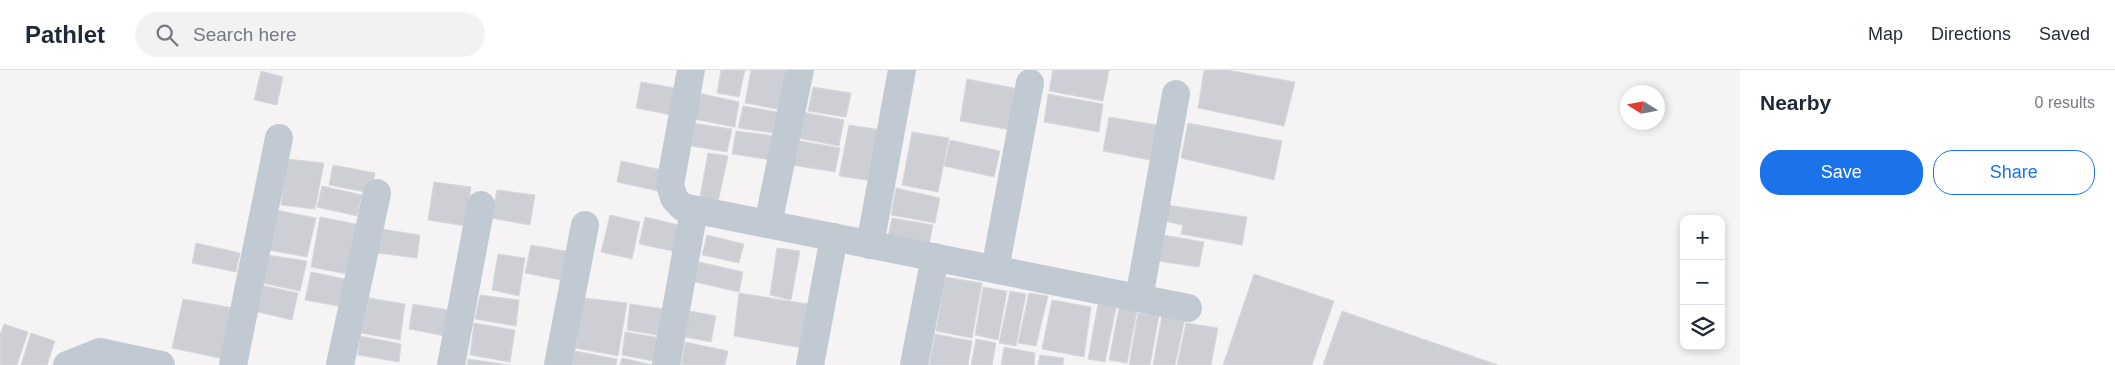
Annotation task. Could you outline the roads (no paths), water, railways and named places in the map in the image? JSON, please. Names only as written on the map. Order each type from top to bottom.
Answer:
[{"type":"street","points":[[691,70],[670,185],[674,198],[682,207],[1188,308]]},
{"type":"street","points":[[768,224],[800,70]]},
{"type":"street","points":[[870,245],[902,70]]},
{"type":"street","points":[[995,269],[1030,83]]},
{"type":"street","points":[[1139,298],[1176,94]]},
{"type":"street","points":[[233,365],[279,138]]},
{"type":"street","points":[[340,365],[377,193]]},
{"type":"street","points":[[451,365],[481,205]]},
{"type":"street","points":[[666,365],[694,210]]},
{"type":"street","points":[[558,365],[585,225]]},
{"type":"street","points":[[810,365],[834,237]]},
{"type":"street","points":[[914,365],[935,257]]},
{"type":"street","points":[[67,365],[100,352],[161,365]]}]
